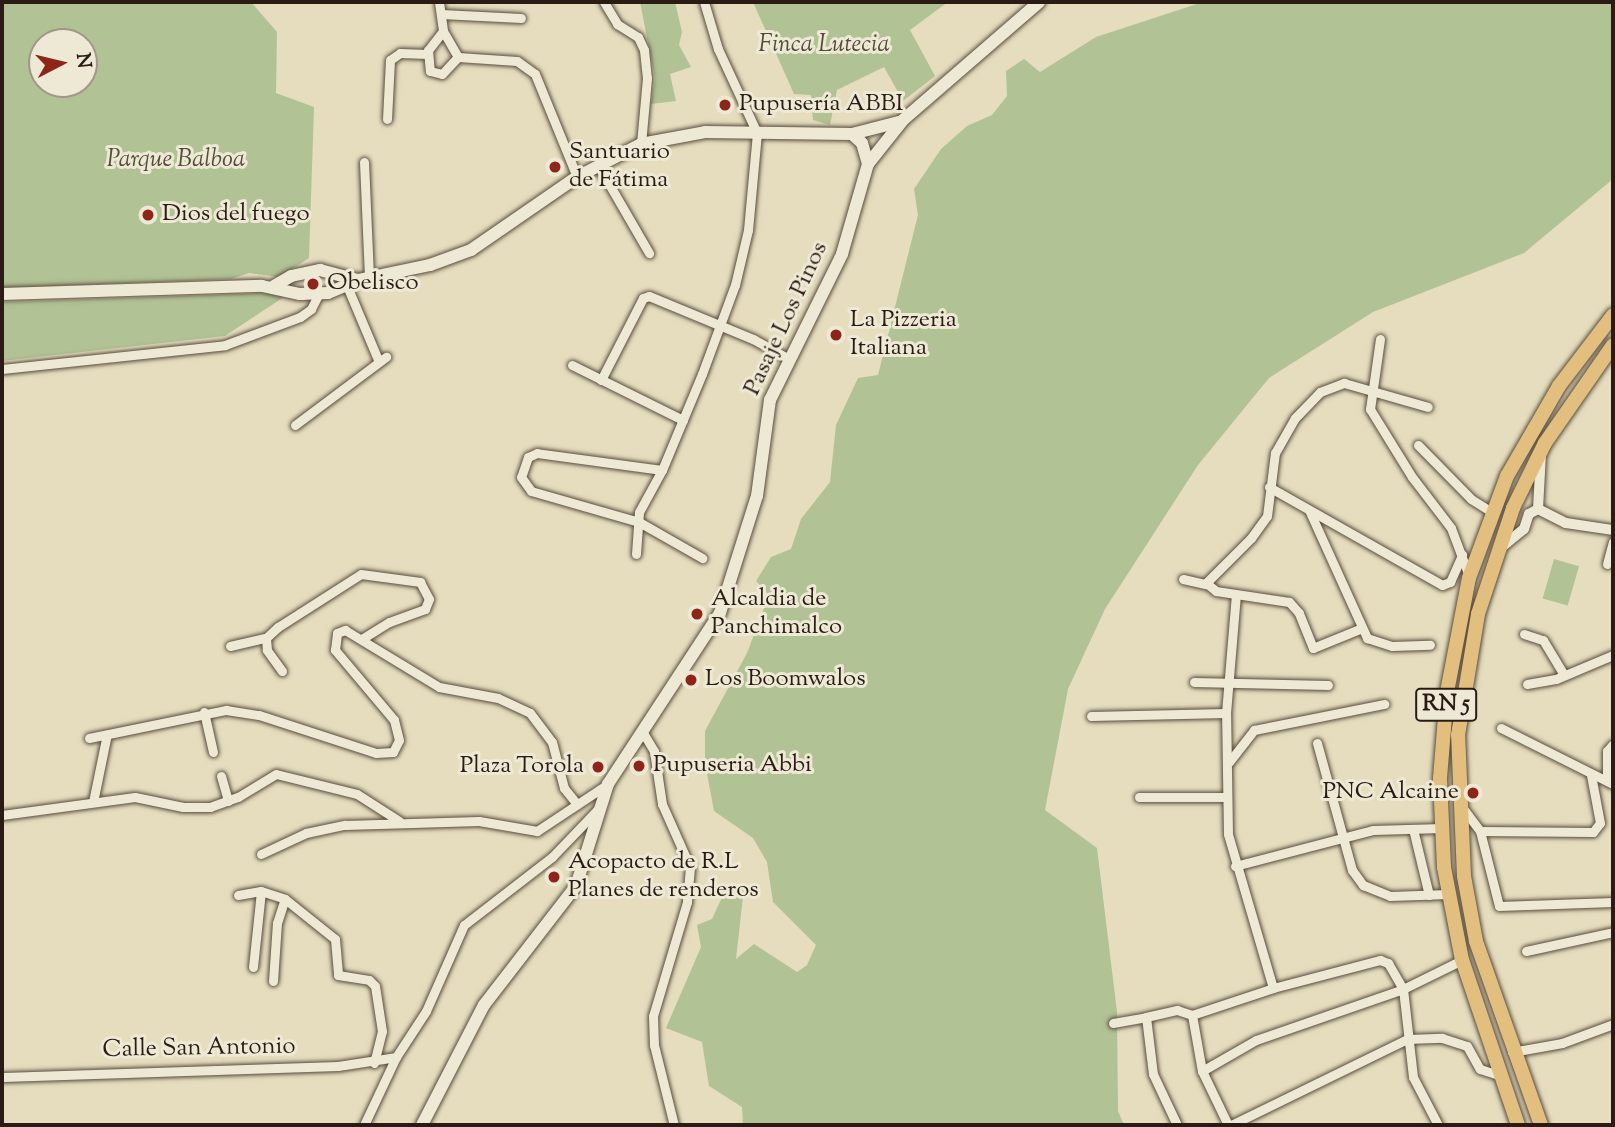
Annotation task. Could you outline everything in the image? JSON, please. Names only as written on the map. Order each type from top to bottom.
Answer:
[{"type":"highway","name":"RN 5","points":[[1518,1125],[1462,960],[1448,894],[1442,828],[1445,717],[1469,578],[1492,512],[1529,434],[1613,315]]},
{"type":"highway","name":"RN 5","points":[[1541,1125],[1512,1052],[1476,942],[1458,801],[1458,735],[1466,667],[1497,551],[1541,453],[1613,345]]},
{"type":"main road","name":"Pasaje Los Pinos","points":[[422,1125],[484,1005],[576,886],[587,829],[608,784],[724,604],[757,496],[764,418],[787,358],[842,254],[868,164],[903,120],[1039,2]]},
{"type":"main road","points":[[2,294],[274,286],[318,295],[358,281],[430,265],[471,250],[577,177],[642,144],[705,132],[852,134],[903,120]]},
{"type":"main road","points":[[852,134],[866,150],[868,164]]},
{"type":"main road","points":[[274,286],[291,276],[320,270],[358,281]]},
{"type":"street","points":[[439,2],[443,31],[458,57]]},
{"type":"street","points":[[604,2],[617,24],[638,37],[644,50],[647,78],[642,144]]},
{"type":"street","points":[[636,554],[639,512],[662,470],[720,325],[748,230],[757,133],[718,49],[704,2]]},
{"type":"street","points":[[441,14],[521,18]]},
{"type":"street","points":[[443,31],[427,54],[428,67],[435,74],[449,69],[458,57]]},
{"type":"street","points":[[387,119],[390,60],[400,53],[427,54]]},
{"type":"street","points":[[458,57],[517,61],[535,74],[577,177]]},
{"type":"street","points":[[295,425],[382,359],[358,281],[364,162]]},
{"type":"street","points":[[597,165],[649,253]]},
{"type":"street","points":[[2,369],[225,345],[300,317],[312,309],[318,295]]},
{"type":"street","points":[[601,380],[643,298],[659,298],[787,358]]},
{"type":"street","points":[[1380,339],[1370,409],[1412,477],[1451,528],[1469,578]]},
{"type":"street","points":[[572,365],[683,420]]},
{"type":"street","points":[[1205,584],[1267,516],[1275,453],[1295,418],[1320,392],[1343,383],[1428,407]]},
{"type":"street","points":[[1418,445],[1471,499],[1492,512]]},
{"type":"street","points":[[662,470],[537,453],[523,467],[522,484],[531,491],[639,522],[702,558]]},
{"type":"street","points":[[1538,509],[1541,453]]},
{"type":"street","points":[[1269,487],[1442,585],[1450,582],[1462,555]]},
{"type":"street","points":[[1538,509],[1566,523],[1613,530]]},
{"type":"street","points":[[1497,551],[1519,534],[1529,514],[1538,509]]},
{"type":"street","points":[[1309,510],[1362,628],[1374,643],[1430,645]]},
{"type":"street","points":[[1607,564],[1613,542]]},
{"type":"street","points":[[230,646],[267,638],[361,574],[420,582],[429,599],[425,609],[388,622],[363,638]]},
{"type":"street","points":[[1183,579],[1205,584],[1209,590],[1295,606],[1313,648],[1362,628]]},
{"type":"street","points":[[1236,595],[1226,713],[1227,797],[1235,866],[1273,988]]},
{"type":"street","points":[[89,738],[204,712],[259,715],[376,753],[393,752],[399,740],[394,720],[335,650],[335,638],[341,630],[363,638],[411,673],[439,687],[498,698],[530,713],[552,742],[564,788],[577,804]]},
{"type":"street","points":[[1524,634],[1542,639],[1563,673]]},
{"type":"street","points":[[267,638],[267,650],[282,671]]},
{"type":"street","points":[[1527,684],[1613,655]]},
{"type":"street","points":[[1194,682],[1328,685]]},
{"type":"street","points":[[1228,764],[1254,730],[1384,704]]},
{"type":"street","points":[[204,712],[214,752]]},
{"type":"street","points":[[1091,716],[1226,713]]},
{"type":"street","points":[[1501,728],[1591,775],[1610,781],[1607,751],[1613,744]]},
{"type":"street","points":[[642,731],[654,751],[662,804],[690,867],[687,902],[653,1016],[654,1045],[674,1125]]},
{"type":"street","points":[[93,802],[107,734]]},
{"type":"street","points":[[1317,743],[1352,870],[1363,885],[1390,896],[1448,894]]},
{"type":"street","points":[[2,815],[135,797],[183,807],[228,801],[276,774],[292,775],[364,797],[399,821]]},
{"type":"street","points":[[1480,831],[1593,832],[1600,823],[1591,775]]},
{"type":"street","points":[[221,776],[228,801]]},
{"type":"street","points":[[261,854],[306,834],[399,821],[479,821],[537,831],[554,824],[577,804],[608,784]]},
{"type":"street","points":[[1139,797],[1227,797]]},
{"type":"street","points":[[1458,801],[1480,831],[1499,906],[1613,902]]},
{"type":"street","points":[[1235,866],[1373,830],[1442,828]]},
{"type":"street","points":[[364,1125],[396,1057],[418,1026],[464,925],[587,829]]},
{"type":"street","points":[[1413,829],[1429,895]]},
{"type":"street","points":[[253,967],[261,891]]},
{"type":"street","points":[[238,895],[261,891],[285,899],[335,939],[338,975],[369,980],[375,986],[382,1031],[374,1063]]},
{"type":"street","points":[[273,981],[277,923],[285,899]]},
{"type":"street","points":[[1526,951],[1613,932]]},
{"type":"street","points":[[1113,1023],[1177,1010],[1192,1015],[1273,988],[1380,960],[1388,964],[1403,989],[1413,1077],[1438,1125]]},
{"type":"street","points":[[1202,1071],[1255,1040],[1403,989],[1462,960]]},
{"type":"street","points":[[1192,1015],[1202,1071],[1230,1125],[1407,1040],[1442,1038],[1467,1046],[1480,1069],[1501,1076]]},
{"type":"street","points":[[1146,1017],[1153,1074],[1177,1125]]},
{"type":"street","points":[[1512,1052],[1562,1043],[1613,1024]]},
{"type":"street","name":"Calle San Antonio","points":[[3,1077],[374,1063],[396,1057]]},
{"type":"green space","name":"Parque Balboa","points":[[2,2],[251,2],[277,32],[276,93],[314,107],[309,258],[280,277],[249,273],[231,279],[2,288]]},
{"type":"green space","points":[[640,2],[675,2],[682,32],[679,45],[691,67],[670,74],[676,101],[651,104],[655,78]]},
{"type":"green space","name":"Finca Lutecia","points":[[753,2],[948,2],[910,30],[935,76],[903,101],[884,67],[837,90],[830,125],[813,120],[811,95],[794,94]]},
{"type":"green space","points":[[1203,2],[1613,2],[1613,179],[1524,253],[1373,312],[1269,378],[1198,465],[1105,609],[1068,689],[1045,810],[1097,848],[1117,1012],[1118,1111],[1124,1125],[743,1125],[742,1107],[709,1086],[702,1042],[666,1028],[701,947],[697,925],[712,919],[725,891],[744,888],[736,959],[754,944],[797,972],[807,965],[816,945],[773,902],[767,862],[753,838],[714,811],[705,763],[705,731],[747,653],[769,595],[756,581],[771,557],[791,549],[801,519],[830,482],[836,425],[858,378],[878,375],[918,215],[914,189],[941,149],[967,126],[992,115],[1007,96],[1006,71],[1024,59],[1040,72],[1096,37]]},
{"type":"green space","points":[[272,293],[284,297],[225,336],[2,361],[2,302]]},
{"type":"green space","points":[[1554,559],[1579,566],[1568,606],[1543,598]]},
{"type":"place","name":"Pupusería ABBI","points":[[725,105]]},
{"type":"place","name":"Santuario de Fátima","points":[[555,167]]},
{"type":"place","name":"Dios del fuego","points":[[148,215]]},
{"type":"place","name":"Obelisco","points":[[313,284]]},
{"type":"place","name":"La Pizzeria Italiana","points":[[836,335]]},
{"type":"place","name":"Alcaldia de Panchimalco","points":[[697,614]]},
{"type":"place","name":"Los Boomwalos","points":[[691,680]]},
{"type":"place","name":"Pupuseria Abbi","points":[[639,766]]},
{"type":"place","name":"Plaza Torola","points":[[598,767]]},
{"type":"place","name":"PNC Alcaine","points":[[1473,793]]},
{"type":"place","name":"Acopacto de R.L Planes de renderos","points":[[554,877]]}]
